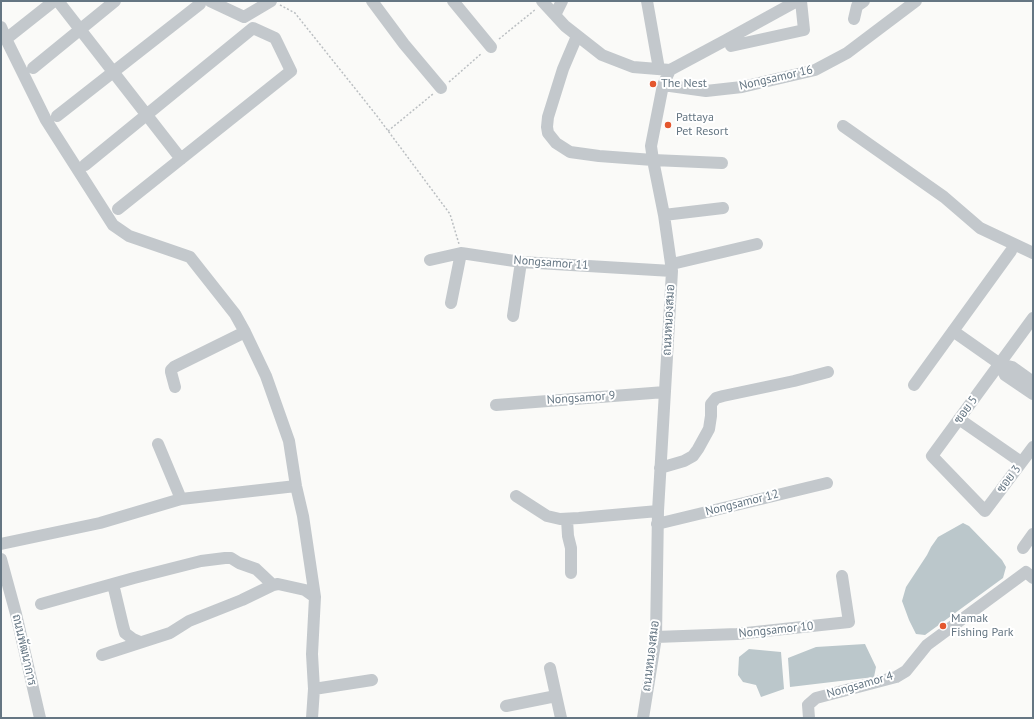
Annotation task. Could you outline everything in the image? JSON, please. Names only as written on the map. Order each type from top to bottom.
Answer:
[{"type":"street","points":[[6,39],[54,1]]},
{"type":"street","points":[[58,1],[181,159]]},
{"type":"street","points":[[33,68],[115,1]]},
{"type":"street","points":[[58,116],[205,2],[244,18],[271,1]]},
{"type":"street","points":[[372,1],[404,44],[441,88]]},
{"type":"street","points":[[453,1],[491,47]]},
{"type":"street","points":[[647,1],[665,69]]},
{"type":"street","points":[[543,2],[559,5],[565,26],[602,55],[633,67],[665,69],[726,40],[785,5],[797,1]]},
{"type":"street","points":[[731,46],[804,30],[801,1]]},
{"type":"street","points":[[854,19],[858,6],[864,1]]},
{"type":"street","name":"Nongsamor 16","points":[[663,84],[706,91],[742,87],[815,70],[847,53],[916,1]]},
{"type":"street","points":[[1,27],[46,120],[113,225],[129,236],[190,257],[235,314],[266,376],[289,441],[296,486],[303,516],[315,597],[312,654],[314,689],[312,718]]},
{"type":"street","points":[[85,165],[253,28],[274,38],[291,71],[118,209]]},
{"type":"street","points":[[577,36],[563,69],[548,117],[548,133],[556,143],[570,152],[599,156],[722,163]]},
{"type":"street","name":"ถนนหนองสมอ","points":[[643,718],[656,637],[657,517],[672,267],[651,146],[665,69]]},
{"type":"street","points":[[843,126],[944,197],[980,228],[1033,253]]},
{"type":"street","points":[[664,215],[723,208]]},
{"type":"street","name":"Nongsamor 11","points":[[430,260],[461,253],[521,262],[672,267],[756,244]]},
{"type":"street","points":[[914,386],[1011,251]]},
{"type":"street","points":[[451,303],[461,253]]},
{"type":"street","points":[[513,316],[521,262]]},
{"type":"street","name":"ซอย 5","points":[[985,511],[932,456],[1033,318]]},
{"type":"street","points":[[953,331],[1000,364],[1012,367],[1033,382]]},
{"type":"street","points":[[175,387],[171,372],[174,367],[245,332]]},
{"type":"street","points":[[1000,364],[1005,375],[1033,394]]},
{"type":"street","points":[[660,468],[684,461],[693,456],[709,429],[712,404],[716,398],[828,372]]},
{"type":"street","name":"Nongsamor 9","points":[[496,404],[665,392]]},
{"type":"street","points":[[959,419],[1021,462]]},
{"type":"street","points":[[158,444],[182,499]]},
{"type":"street","name":"ซอย 3","points":[[985,511],[1033,447]]},
{"type":"street","name":"Nongsamor 12","points":[[516,496],[547,516],[560,519],[657,517],[827,482]]},
{"type":"street","points":[[1,544],[100,523],[182,499],[296,486]]},
{"type":"street","points":[[567,519],[568,536],[571,548],[571,573]]},
{"type":"street","points":[[1023,548],[1033,534]]},
{"type":"street","points":[[41,604],[200,561],[225,558],[231,558],[239,563],[256,569],[273,585]]},
{"type":"street","name":"ถนนพัฒนาการ","points":[[1,560],[5,589],[16,614],[40,718]]},
{"type":"street","name":"Nongsamor 4","points":[[809,718],[808,705],[816,698],[896,677],[906,671],[927,645],[1020,576],[1026,572],[1033,578]]},
{"type":"street","name":"Nongsamor 10","points":[[656,637],[737,634],[849,622],[842,576]]},
{"type":"street","points":[[113,584],[125,633],[140,642]]},
{"type":"street","points":[[102,655],[170,633],[189,621],[242,600],[273,585],[278,584],[305,590],[315,597]]},
{"type":"street","points":[[550,668],[561,718]]},
{"type":"street","points":[[314,689],[372,680]]},
{"type":"street","points":[[506,706],[556,696]]},
{"type":"path","points":[[271,1],[295,13],[378,116],[450,214],[461,253]]},
{"type":"path","points":[[388,131],[491,47],[543,2]]},
{"type":"shaded area","points":[[963,523],[969,526],[1002,560],[1006,567],[1003,578],[925,635],[916,634],[902,601],[906,587],[938,537]]},
{"type":"shaded area","points":[[865,644],[876,667],[874,677],[790,687],[788,658],[816,647]]},
{"type":"shaded area","points":[[749,649],[781,652],[784,689],[761,697],[756,685],[743,682],[738,675],[739,657]]},
{"type":"place","name":"The Nest","points":[[653,84]]},
{"type":"place","name":"Pattaya Pet Resort","points":[[668,125]]},
{"type":"place","name":"Mamak Fishing Park","points":[[943,626]]}]
